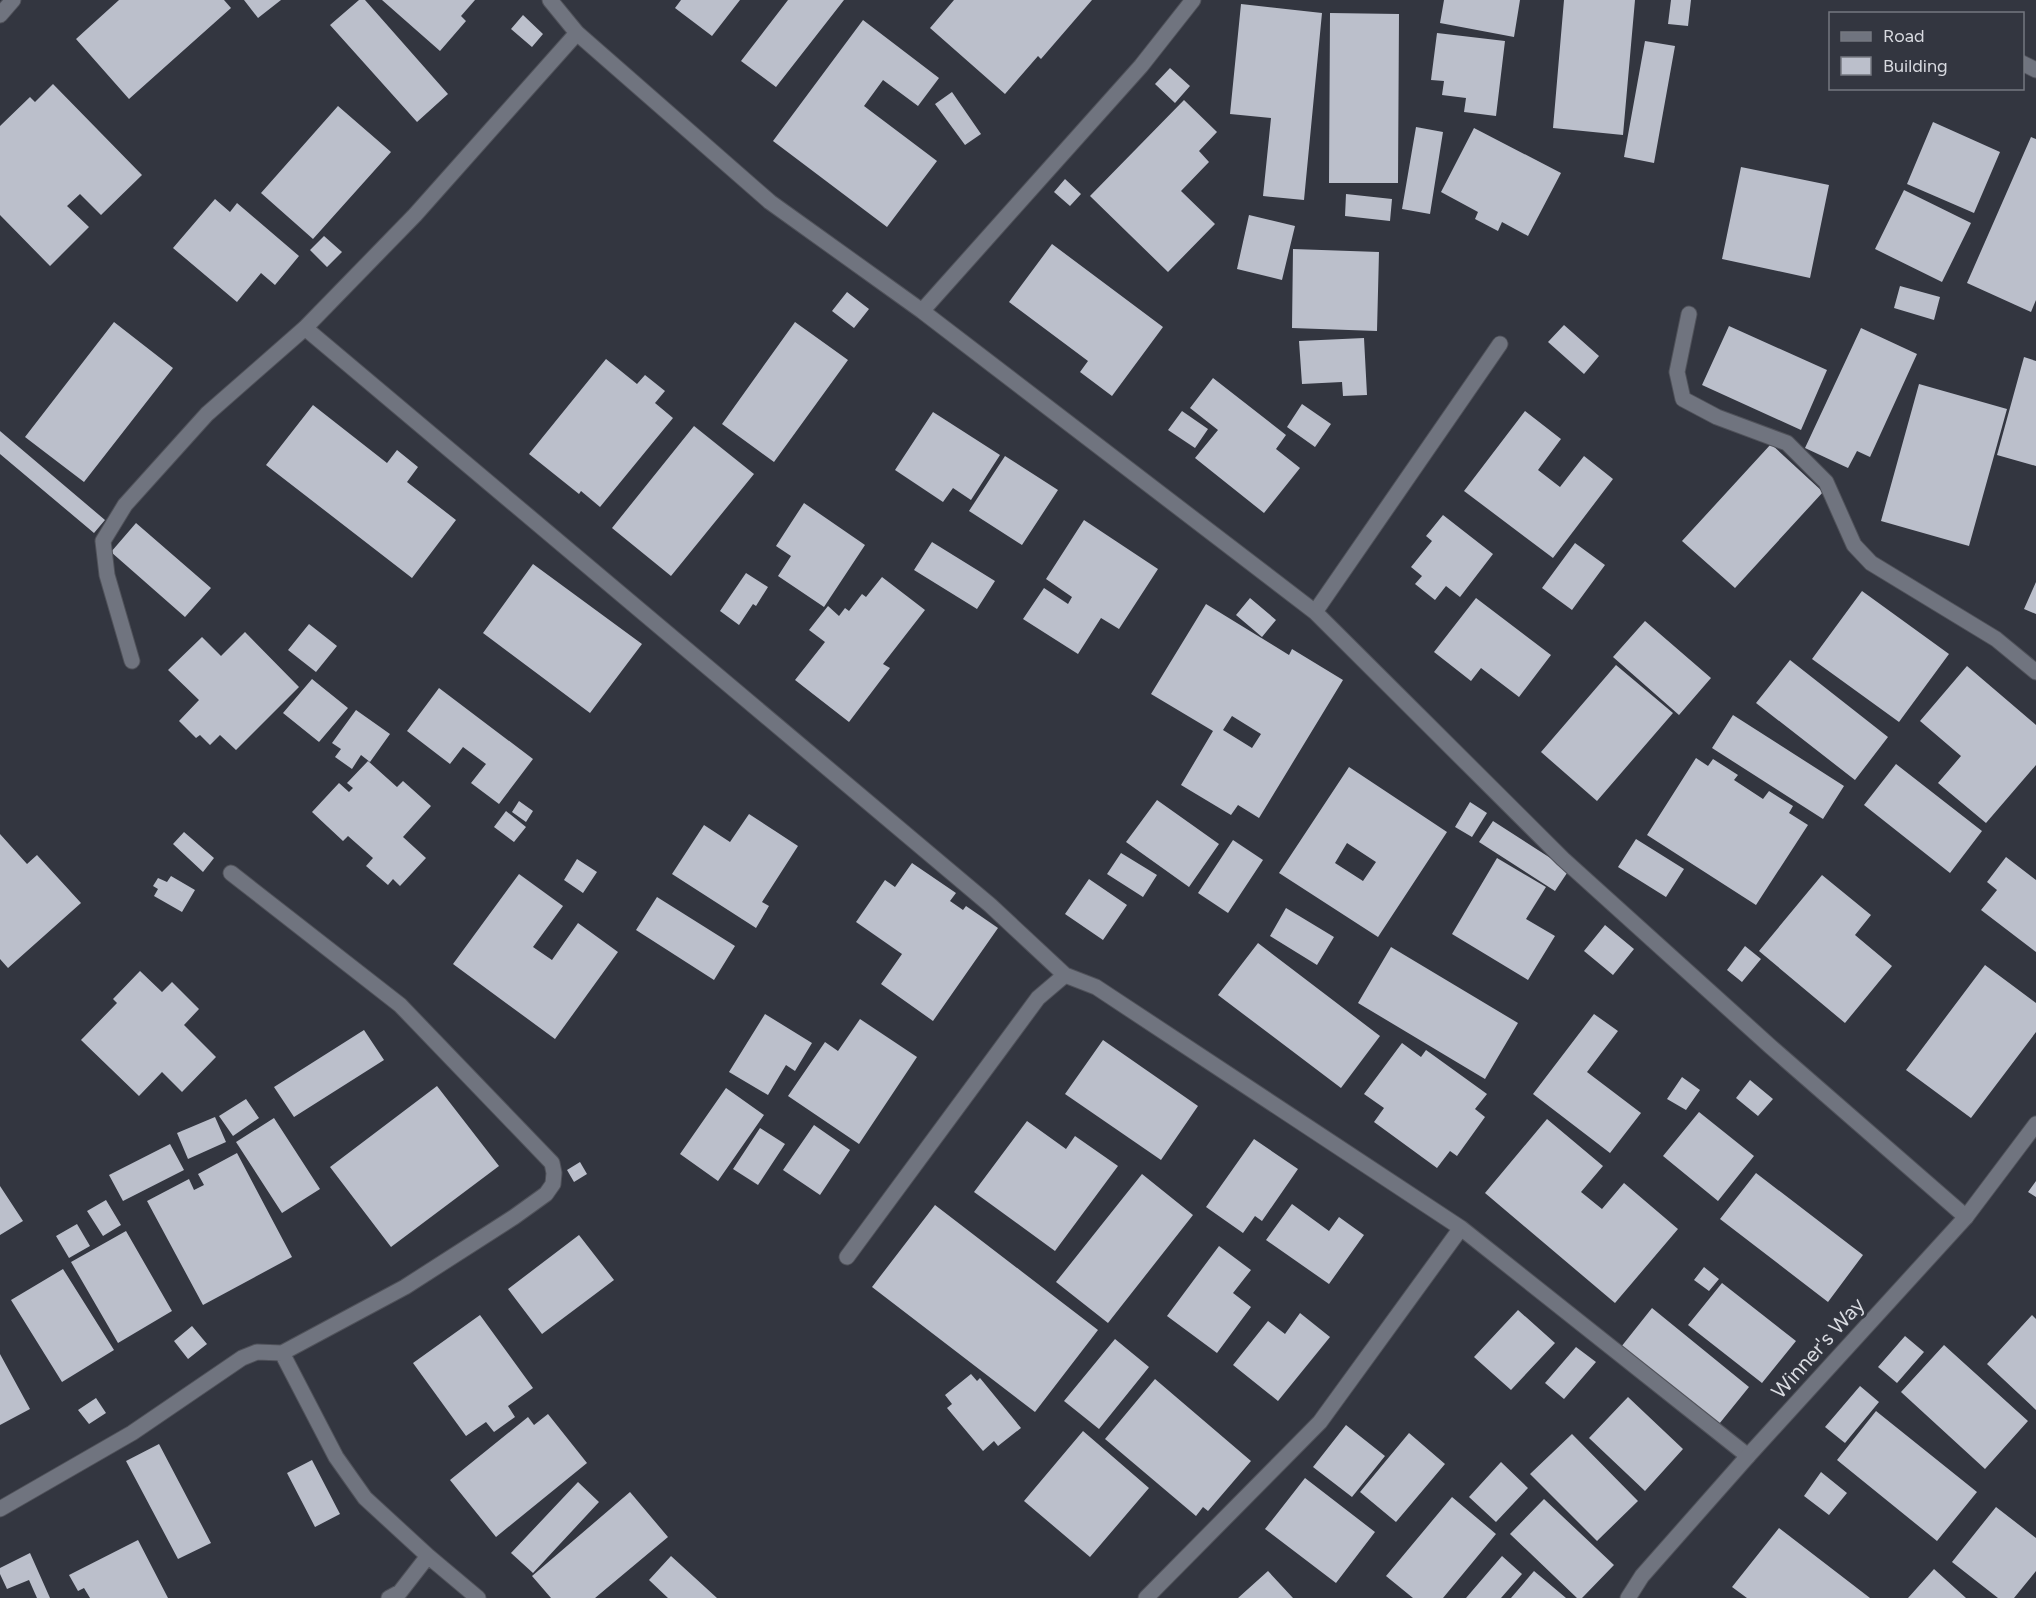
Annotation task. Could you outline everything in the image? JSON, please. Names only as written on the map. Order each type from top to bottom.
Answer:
[{"type":"street","points":[[0,15],[13,0]]},
{"type":"street","points":[[550,0],[577,33],[770,202],[922,311],[1315,612],[1563,859],[1780,1055],[1966,1217]]},
{"type":"street","points":[[922,311],[1141,66],[1192,0]]},
{"type":"street","points":[[132,661],[107,575],[103,541],[125,505],[207,414],[305,328],[415,215],[577,33]]},
{"type":"street","points":[[1689,314],[1677,372],[1683,399],[1717,417],[1787,443],[1826,482],[1854,546],[1871,563],[1996,639],[2036,672]]},
{"type":"street","points":[[305,328],[990,905],[1065,975],[1096,987],[1461,1228],[1748,1456]]},
{"type":"street","points":[[1315,612],[1500,344]]},
{"type":"street","points":[[0,1509],[132,1433],[242,1358],[257,1352],[282,1353],[405,1287],[514,1217],[546,1194],[553,1184],[552,1163],[400,1005],[231,873]]},
{"type":"street","points":[[847,1257],[1038,998],[1065,975]]},
{"type":"street","name":"Winner's Way","points":[[1628,1598],[1642,1576],[1748,1456],[1966,1217],[2034,1131]]},
{"type":"street","points":[[1146,1598],[1320,1422],[1461,1228]]},
{"type":"street","points":[[282,1353],[336,1457],[366,1498],[477,1598]]},
{"type":"street","points":[[389,1598],[400,1592],[428,1556]]},
{"type":"building","points":[[119,0],[224,0],[231,8],[129,99],[76,39]]},
{"type":"building","points":[[244,0],[281,0],[258,18]]},
{"type":"building","points":[[359,0],[365,0],[448,94],[417,122],[330,25]]},
{"type":"building","points":[[382,0],[475,0],[461,16],[466,21],[440,51]]},
{"type":"building","points":[[681,0],[740,0],[712,36],[675,8]]},
{"type":"building","points":[[788,0],[844,0],[776,87],[741,61]]},
{"type":"building","points":[[954,0],[1092,0],[1041,59],[1038,56],[1005,94],[930,28]]},
{"type":"building","points":[[1444,0],[1520,0],[1514,37],[1440,23]]},
{"type":"building","points":[[1564,0],[1635,0],[1623,135],[1553,128]]},
{"type":"building","points":[[1671,0],[1691,0],[1688,26],[1668,24]]},
{"type":"building","points":[[1241,4],[1322,13],[1304,200],[1263,196],[1271,118],[1230,114]]},
{"type":"building","points":[[1330,13],[1399,14],[1398,183],[1329,183]]},
{"type":"building","points":[[523,15],[543,34],[532,47],[511,29]]},
{"type":"building","points":[[863,20],[939,78],[918,106],[883,80],[864,106],[937,161],[887,227],[773,141]]},
{"type":"building","points":[[1437,33],[1505,41],[1496,116],[1464,112],[1466,98],[1442,95],[1444,81],[1431,80]]},
{"type":"building","points":[[1645,41],[1675,46],[1654,163],[1624,157]]},
{"type":"building","points":[[1170,68],[1190,86],[1175,103],[1155,84]]},
{"type":"building","points":[[53,84],[142,175],[101,215],[80,194],[67,206],[89,227],[50,266],[0,215],[0,126],[30,97],[35,102]]},
{"type":"building","points":[[952,92],[981,134],[965,145],[935,104]]},
{"type":"building","points":[[1184,100],[1217,132],[1199,151],[1209,162],[1181,191],[1215,224],[1168,272],[1090,196]]},
{"type":"building","points":[[338,106],[391,152],[313,239],[261,193]]},
{"type":"building","points":[[1933,122],[2000,152],[1974,213],[1907,184]]},
{"type":"building","points":[[1416,127],[1443,132],[1430,214],[1402,209]]},
{"type":"building","points":[[1474,128],[1561,173],[1528,236],[1502,222],[1498,231],[1475,219],[1478,212],[1441,192]]},
{"type":"building","points":[[2031,137],[2036,139],[2036,300],[2031,312],[1967,283]]},
{"type":"building","points":[[1741,167],[1829,185],[1810,278],[1722,259]]},
{"type":"building","points":[[1065,179],[1081,194],[1070,206],[1054,192]]},
{"type":"building","points":[[1904,190],[1971,223],[1942,282],[1875,249]]},
{"type":"building","points":[[1346,194],[1392,199],[1390,221],[1345,216]]},
{"type":"building","points":[[215,199],[230,212],[237,203],[299,256],[275,285],[261,273],[237,302],[173,248]]},
{"type":"building","points":[[1249,215],[1295,226],[1282,280],[1237,269]]},
{"type":"building","points":[[324,236],[342,252],[327,267],[310,250]]},
{"type":"building","points":[[1052,244],[1163,327],[1112,396],[1080,372],[1088,361],[1009,302]]},
{"type":"building","points":[[1293,249],[1379,252],[1377,331],[1292,328]]},
{"type":"building","points":[[1900,286],[1940,297],[1934,320],[1894,308]]},
{"type":"building","points":[[847,292],[869,309],[854,328],[832,311]]},
{"type":"building","points":[[114,322],[173,368],[84,482],[25,437]]},
{"type":"building","points":[[795,322],[848,360],[774,462],[722,424]]},
{"type":"building","points":[[1564,325],[1599,356],[1584,374],[1548,342]]},
{"type":"building","points":[[1729,326],[1827,370],[1801,430],[1702,385]]},
{"type":"building","points":[[1861,328],[1917,354],[1870,457],[1857,451],[1848,468],[1805,448]]},
{"type":"building","points":[[1364,338],[1367,395],[1343,396],[1342,382],[1302,384],[1299,341]]},
{"type":"building","points":[[2024,357],[2036,361],[2036,466],[1997,455]]},
{"type":"building","points":[[606,359],[637,384],[645,375],[665,391],[655,403],[673,418],[600,507],[581,491],[579,494],[529,454]]},
{"type":"building","points":[[1213,378],[1286,435],[1276,449],[1300,468],[1264,513],[1195,458],[1218,430],[1190,408]]},
{"type":"building","points":[[1919,384],[2007,409],[1969,546],[1881,521]]},
{"type":"building","points":[[1302,404],[1331,424],[1315,447],[1287,427]]},
{"type":"building","points":[[313,405],[387,463],[397,450],[418,467],[407,482],[456,520],[412,578],[266,465]]},
{"type":"building","points":[[1182,411],[1208,429],[1195,448],[1168,430]]},
{"type":"building","points":[[1525,411],[1561,439],[1538,470],[1560,487],[1584,456],[1613,479],[1553,558],[1464,491]]},
{"type":"building","points":[[933,412],[1000,455],[971,500],[953,488],[943,502],[895,470]]},
{"type":"building","points":[[694,426],[754,474],[671,576],[612,528]]},
{"type":"building","points":[[0,431],[105,520],[94,533],[0,454]]},
{"type":"building","points":[[1771,444],[1823,492],[1735,588],[1682,541]]},
{"type":"building","points":[[1005,456],[1058,490],[1022,545],[969,511]]},
{"type":"building","points":[[804,503],[865,545],[824,607],[778,576],[791,556],[776,546]]},
{"type":"building","points":[[1443,515],[1493,554],[1460,597],[1446,586],[1435,600],[1415,584],[1422,576],[1411,567],[1432,541],[1426,536]]},
{"type":"building","points":[[1084,520],[1158,569],[1119,629],[1101,618],[1078,654],[1023,619],[1044,588],[1068,604],[1072,597],[1046,579]]},
{"type":"building","points":[[136,523],[211,588],[185,617],[111,552]]},
{"type":"building","points":[[932,542],[995,581],[977,609],[914,570]]},
{"type":"building","points":[[1575,543],[1605,565],[1572,610],[1542,588]]},
{"type":"building","points":[[533,564],[642,644],[590,713],[483,633]]},
{"type":"building","points":[[746,573],[768,587],[756,606],[753,604],[739,625],[720,611]]},
{"type":"building","points":[[882,577],[925,610],[883,664],[890,668],[849,722],[795,680],[825,642],[809,630],[828,606],[839,616],[845,608],[849,611],[862,594],[866,597]]},
{"type":"building","points":[[2036,582],[2036,614],[2024,609]]},
{"type":"building","points":[[1862,591],[1949,654],[1899,722],[1812,659]]},
{"type":"building","points":[[1250,598],[1276,620],[1262,637],[1236,615]]},
{"type":"building","points":[[1476,598],[1551,655],[1519,697],[1481,668],[1471,681],[1434,652]]},
{"type":"building","points":[[1206,604],[1289,655],[1292,649],[1343,680],[1259,818],[1238,805],[1231,815],[1181,785],[1213,731],[1151,694]],"holes":[[[1232,716],[1261,734],[1252,748],[1223,730]]]},
{"type":"building","points":[[1645,621],[1711,678],[1679,715],[1613,657]]},
{"type":"building","points":[[309,624],[337,646],[316,672],[288,650]]},
{"type":"building","points":[[245,632],[299,687],[236,750],[220,735],[210,745],[200,735],[196,738],[179,721],[199,700],[168,670],[202,637],[221,656]]},
{"type":"building","points":[[1790,660],[1888,737],[1855,780],[1756,703]]},
{"type":"building","points":[[1616,665],[1673,713],[1597,801],[1541,752]]},
{"type":"building","points":[[1967,666],[2036,725],[2036,765],[1986,823],[1938,783],[1961,756],[1920,721]]},
{"type":"building","points":[[312,679],[348,708],[319,742],[283,713]]},
{"type":"building","points":[[439,688],[533,759],[499,804],[471,783],[486,764],[463,747],[450,764],[407,731]]},
{"type":"building","points":[[356,710],[390,734],[370,762],[361,755],[352,769],[335,757],[341,749],[332,743]]},
{"type":"building","points":[[1733,715],[1844,786],[1823,819],[1712,748]]},
{"type":"building","points":[[1696,758],[1708,766],[1713,759],[1738,775],[1734,780],[1763,799],[1769,791],[1793,806],[1789,813],[1808,825],[1756,905],[1647,835]]},
{"type":"building","points":[[368,761],[397,787],[403,781],[431,806],[403,837],[426,858],[400,886],[393,879],[388,885],[366,866],[373,858],[348,836],[343,841],[312,812],[339,783],[349,792],[353,788],[347,783]]},
{"type":"building","points":[[1896,764],[1982,831],[1950,873],[1864,805]]},
{"type":"building","points":[[1349,767],[1447,832],[1378,937],[1279,873]],"holes":[[[1347,843],[1376,862],[1363,881],[1335,863]]]},
{"type":"building","points":[[1157,800],[1219,844],[1189,887],[1126,842]]},
{"type":"building","points":[[519,801],[533,811],[526,822],[512,812]]},
{"type":"building","points":[[1470,802],[1487,813],[1472,837],[1455,827]]},
{"type":"building","points":[[506,811],[526,827],[514,842],[494,827]]},
{"type":"building","points":[[749,814],[798,846],[762,902],[769,906],[756,928],[672,874],[704,825],[730,842]]},
{"type":"building","points":[[1493,821],[1569,870],[1555,891],[1479,842]]},
{"type":"building","points":[[184,832],[214,858],[203,872],[173,844]]},
{"type":"building","points":[[0,834],[27,864],[37,855],[81,903],[8,968],[0,959]]},
{"type":"building","points":[[1636,839],[1684,869],[1666,897],[1618,867]]},
{"type":"building","points":[[1233,840],[1263,860],[1228,913],[1198,893]]},
{"type":"building","points":[[1121,853],[1157,875],[1143,897],[1107,874]]},
{"type":"building","points":[[2006,857],[2036,880],[2036,952],[1981,910],[1997,890],[1987,882]]},
{"type":"building","points":[[1497,858],[1546,887],[1526,919],[1555,936],[1528,980],[1452,934]]},
{"type":"building","points":[[577,859],[597,872],[583,893],[564,880]]},
{"type":"building","points":[[912,863],[956,893],[950,901],[963,910],[966,906],[998,928],[933,1021],[881,984],[902,954],[856,922],[885,880],[895,887]]},
{"type":"building","points":[[519,874],[563,906],[533,947],[552,960],[578,923],[618,952],[555,1039],[453,964]]},
{"type":"building","points":[[1822,875],[1871,915],[1855,935],[1892,966],[1845,1023],[1759,951]]},
{"type":"building","points":[[171,876],[195,890],[182,912],[154,896],[158,889],[153,886],[158,878],[167,882]]},
{"type":"building","points":[[1089,879],[1127,905],[1103,940],[1065,914]]},
{"type":"building","points":[[657,897],[735,946],[714,980],[636,930]]},
{"type":"building","points":[[1286,908],[1334,937],[1317,965],[1270,936]]},
{"type":"building","points":[[1605,925],[1634,949],[1613,975],[1584,951]]},
{"type":"building","points":[[1258,943],[1380,1036],[1341,1088],[1218,995]]},
{"type":"building","points":[[1745,946],[1761,959],[1742,982],[1727,970]]},
{"type":"building","points":[[1391,947],[1518,1023],[1485,1079],[1358,1003]]},
{"type":"building","points":[[1985,965],[2036,1003],[2036,1032],[1971,1118],[1906,1070]]},
{"type":"building","points":[[140,971],[162,992],[172,982],[199,1009],[184,1025],[216,1057],[182,1092],[162,1072],[139,1096],[81,1040],[117,1003],[113,999]]},
{"type":"building","points":[[765,1014],[812,1043],[795,1071],[786,1065],[768,1095],[729,1072]]},
{"type":"building","points":[[1594,1014],[1618,1031],[1587,1072],[1641,1113],[1610,1153],[1533,1094]]},
{"type":"building","points":[[860,1019],[917,1057],[859,1144],[788,1096],[825,1042],[838,1051]]},
{"type":"building","points":[[364,1030],[384,1060],[294,1117],[274,1087]]},
{"type":"building","points":[[1103,1040],[1198,1106],[1161,1160],[1065,1094]]},
{"type":"building","points":[[1402,1043],[1421,1057],[1426,1050],[1487,1094],[1475,1109],[1485,1117],[1457,1156],[1450,1151],[1437,1168],[1374,1122],[1384,1108],[1364,1094]]},
{"type":"building","points":[[1682,1077],[1700,1090],[1686,1110],[1667,1099]]},
{"type":"building","points":[[1750,1080],[1773,1099],[1758,1116],[1736,1098]]},
{"type":"building","points":[[437,1086],[499,1166],[391,1247],[330,1167]]},
{"type":"building","points":[[726,1088],[764,1115],[718,1181],[680,1154]]},
{"type":"building","points":[[246,1099],[259,1118],[233,1136],[219,1116]]},
{"type":"building","points":[[1699,1112],[1754,1156],[1718,1201],[1663,1156]]},
{"type":"building","points":[[215,1117],[226,1142],[188,1159],[177,1133]]},
{"type":"building","points":[[274,1118],[320,1189],[282,1213],[236,1142]]},
{"type":"building","points":[[1547,1119],[1603,1166],[1581,1192],[1602,1209],[1624,1183],[1678,1229],[1615,1303],[1485,1193]]},
{"type":"building","points":[[1027,1121],[1066,1149],[1075,1136],[1118,1166],[1055,1251],[974,1192]]},
{"type":"building","points":[[814,1125],[850,1150],[820,1195],[783,1170]]},
{"type":"building","points":[[760,1128],[785,1144],[758,1185],[733,1169]]},
{"type":"building","points":[[1254,1139],[1298,1169],[1262,1221],[1255,1216],[1243,1233],[1206,1207]]},
{"type":"building","points":[[170,1144],[184,1170],[123,1201],[109,1175]]},
{"type":"building","points":[[237,1153],[292,1257],[203,1305],[147,1201],[189,1179],[194,1190],[204,1185],[198,1174]]},
{"type":"building","points":[[580,1162],[587,1174],[574,1182],[567,1170]]},
{"type":"building","points":[[1756,1173],[1863,1255],[1828,1302],[1720,1219]]},
{"type":"building","points":[[1142,1174],[1193,1215],[1108,1323],[1056,1282]]},
{"type":"building","points":[[2036,1181],[2036,1197],[2028,1192]]},
{"type":"building","points":[[0,1186],[23,1221],[0,1235]]},
{"type":"building","points":[[106,1200],[121,1225],[103,1236],[87,1211]]},
{"type":"building","points":[[1292,1204],[1329,1231],[1339,1217],[1364,1235],[1329,1284],[1266,1240]]},
{"type":"building","points":[[935,1205],[1098,1330],[1035,1412],[872,1287]]},
{"type":"building","points":[[77,1224],[90,1246],[69,1258],[56,1236]]},
{"type":"building","points":[[126,1231],[172,1311],[118,1343],[71,1262]]},
{"type":"building","points":[[579,1235],[614,1280],[542,1334],[508,1289]]},
{"type":"building","points":[[1219,1246],[1251,1270],[1233,1293],[1251,1307],[1217,1353],[1167,1316]]},
{"type":"building","points":[[1704,1267],[1719,1279],[1709,1291],[1694,1280]]},
{"type":"building","points":[[63,1269],[114,1350],[62,1382],[11,1300]]},
{"type":"building","points":[[1722,1283],[1796,1341],[1762,1383],[1688,1325]]},
{"type":"building","points":[[1652,1308],[1749,1387],[1715,1429],[1621,1347]]},
{"type":"building","points":[[1518,1310],[1555,1343],[1511,1390],[1474,1357]]},
{"type":"building","points":[[1300,1313],[1330,1337],[1278,1401],[1233,1365],[1268,1321],[1285,1334]]},
{"type":"building","points":[[480,1315],[533,1388],[508,1406],[515,1417],[494,1432],[486,1422],[466,1436],[413,1363]]},
{"type":"building","points":[[2032,1315],[2036,1319],[2036,1410],[1987,1364]]},
{"type":"building","points":[[192,1326],[207,1344],[188,1359],[174,1341]]},
{"type":"building","points":[[1905,1336],[1924,1352],[1897,1383],[1878,1367]]},
{"type":"building","points":[[1115,1339],[1149,1367],[1099,1429],[1064,1401]]},
{"type":"building","points":[[1944,1345],[2028,1421],[1985,1469],[1901,1392]]},
{"type":"building","points":[[1576,1347],[1596,1362],[1564,1399],[1545,1383]]},
{"type":"building","points":[[0,1354],[30,1409],[0,1425]]},
{"type":"building","points":[[971,1374],[977,1381],[980,1378],[1021,1428],[998,1446],[994,1441],[983,1451],[947,1408],[952,1404],[945,1395]]},
{"type":"building","points":[[1155,1379],[1251,1461],[1208,1511],[1203,1507],[1196,1516],[1105,1439]]},
{"type":"building","points":[[1860,1386],[1879,1402],[1845,1443],[1825,1427]]},
{"type":"building","points":[[1628,1397],[1683,1449],[1645,1491],[1589,1438]]},
{"type":"building","points":[[96,1398],[106,1413],[89,1424],[78,1410]]},
{"type":"building","points":[[1876,1411],[1977,1492],[1937,1541],[1837,1460]]},
{"type":"building","points":[[548,1414],[587,1463],[496,1537],[450,1480],[528,1417],[534,1425]]},
{"type":"building","points":[[1346,1425],[1385,1456],[1352,1497],[1313,1467]]},
{"type":"building","points":[[1083,1431],[1149,1488],[1090,1557],[1024,1501]]},
{"type":"building","points":[[1409,1433],[1445,1464],[1396,1522],[1360,1492]]},
{"type":"building","points":[[1572,1434],[1638,1501],[1597,1541],[1530,1474]]},
{"type":"building","points":[[159,1444],[211,1543],[178,1559],[126,1461]]},
{"type":"building","points":[[312,1460],[340,1514],[315,1527],[287,1473]]},
{"type":"building","points":[[1501,1462],[1528,1488],[1496,1522],[1469,1497]]},
{"type":"building","points":[[1821,1472],[1847,1493],[1829,1515],[1804,1496]]},
{"type":"building","points":[[1305,1478],[1375,1532],[1336,1583],[1265,1529]]},
{"type":"building","points":[[578,1482],[599,1502],[533,1573],[511,1553]]},
{"type":"building","points":[[630,1492],[668,1537],[595,1598],[551,1598],[532,1576]]},
{"type":"building","points":[[1452,1497],[1496,1534],[1443,1598],[1413,1598],[1386,1576]]},
{"type":"building","points":[[1544,1499],[1614,1565],[1582,1598],[1577,1598],[1510,1534]]},
{"type":"building","points":[[1996,1507],[2036,1538],[2036,1571],[2014,1598],[1998,1598],[1952,1562]]},
{"type":"building","points":[[1779,1528],[1870,1598],[1747,1598],[1732,1587]]},
{"type":"building","points":[[138,1540],[168,1598],[90,1598],[84,1588],[78,1591],[69,1575]]},
{"type":"building","points":[[30,1553],[50,1598],[37,1598],[29,1580],[7,1589],[0,1574],[0,1568]]},
{"type":"building","points":[[671,1556],[717,1598],[668,1598],[649,1580]]},
{"type":"building","points":[[1502,1556],[1522,1574],[1501,1598],[1466,1598]]},
{"type":"building","points":[[1934,1569],[1966,1598],[1908,1598]]},
{"type":"building","points":[[1268,1571],[1293,1598],[1238,1598]]},
{"type":"building","points":[[1534,1571],[1566,1598],[1511,1598]]}]
